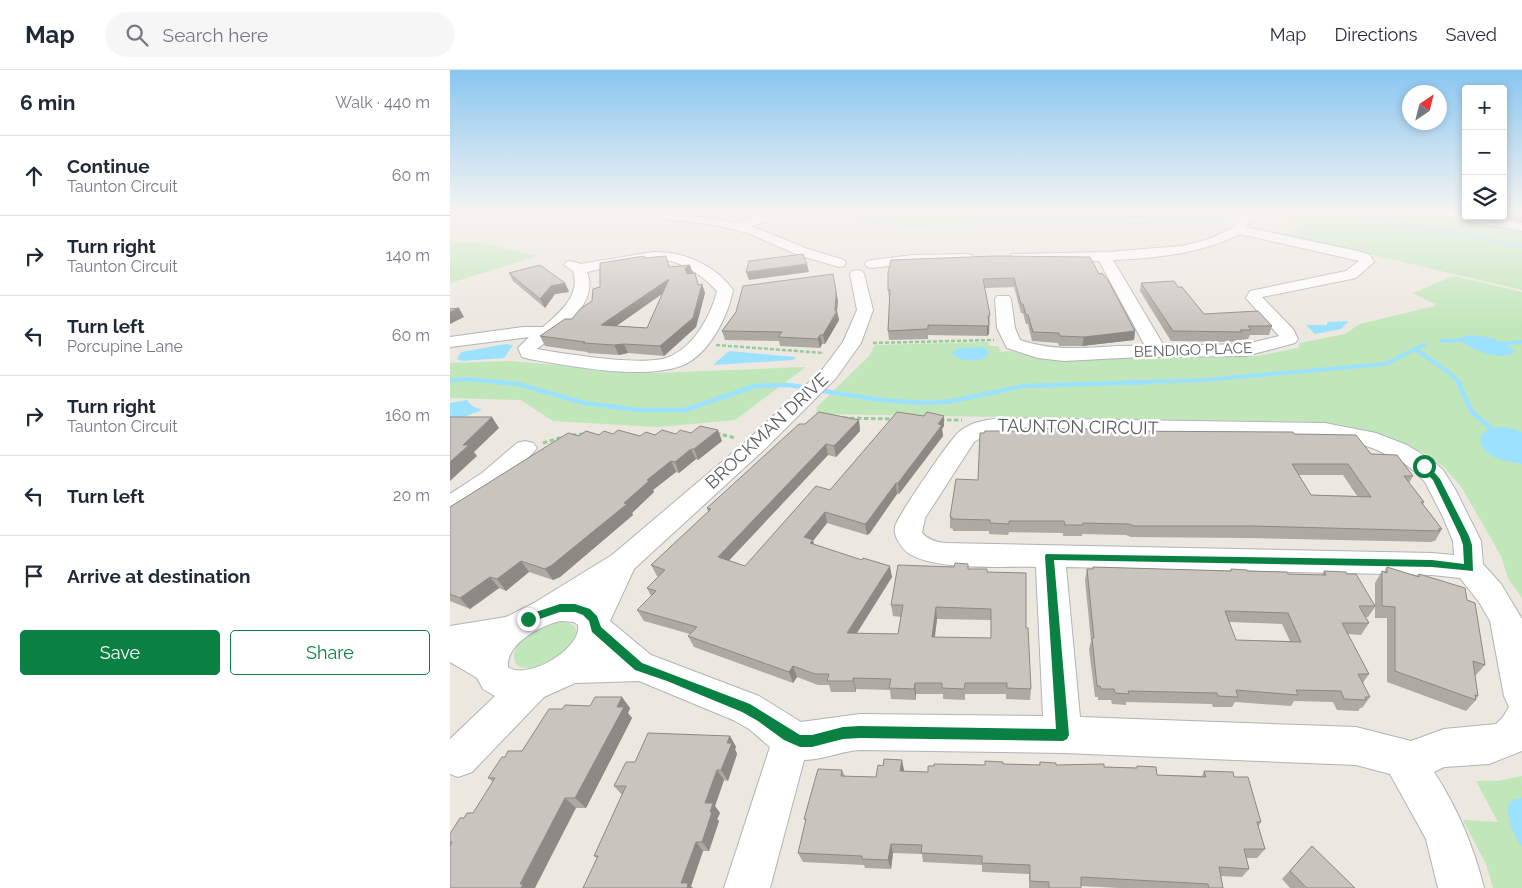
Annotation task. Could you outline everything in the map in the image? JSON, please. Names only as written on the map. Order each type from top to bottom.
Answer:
[{"type":"street","points":[[660,251],[575,267],[583,287],[577,302],[527,348],[529,352],[546,356],[649,367],[675,361],[687,354],[711,330],[731,289],[668,251]]},
{"type":"street","points":[[801,251],[849,267],[913,259],[981,258]]},
{"type":"street","points":[[1007,257],[1103,256],[1170,251]]},
{"type":"street","name":"BENDIGO PLACE","points":[[1011,340],[1013,344],[1038,352],[1064,355],[1157,350],[1182,352],[1246,350],[1285,341],[1289,339],[1287,333],[1254,298],[1254,295],[1351,274],[1367,262],[1365,258],[1344,251]]},
{"type":"street","points":[[1103,256],[1157,350]]},
{"type":"street","name":"BROCKMAN DRIVE","points":[[545,612],[622,563],[758,443],[829,374],[845,354],[855,337],[864,310],[864,299],[849,267]]},
{"type":"street","points":[[1003,299],[1006,328],[1011,340]]},
{"type":"street","points":[[450,342],[513,333],[546,332]]},
{"type":"street","name":"TAUNTON CIRCUIT","points":[[1002,425],[1325,430],[1354,435],[1405,454],[1424,466],[1433,475],[1467,541],[1470,568],[1432,564],[1050,556],[934,553],[918,547],[909,536],[908,529],[912,517],[964,440],[974,431],[987,426],[1002,425]]},
{"type":"street","points":[[450,506],[491,479],[525,448]]},
{"type":"street","points":[[1050,556],[1063,735]]},
{"type":"street","name":"BROCKMAN DRIVE","points":[[595,624],[622,563]]},
{"type":"street","points":[[1470,568],[1490,593],[1506,619],[1522,696]]},
{"type":"street","points":[[508,679],[492,654],[501,641],[513,629],[528,619],[560,608],[575,608],[586,612],[595,624],[639,666]]},
{"type":"street","points":[[450,645],[508,679],[551,678],[569,668],[583,655],[592,642],[595,624]]},
{"type":"street","points":[[450,640],[513,629]]},
{"type":"street","points":[[569,668],[639,666],[746,708],[793,740],[804,742],[843,733],[860,732],[1063,735],[1338,745],[1362,748],[1403,759],[1418,759],[1444,748],[1495,744],[1506,739],[1516,731],[1522,718]]},
{"type":"street","points":[[454,764],[508,679]]},
{"type":"street","points":[[746,888],[784,760],[793,740]]},
{"type":"street","points":[[1403,759],[1418,782],[1446,839],[1458,872],[1461,888]]},
{"type":"path","points":[[872,343],[1011,340]]},
{"type":"path","points":[[698,343],[845,354]]},
{"type":"path","points":[[838,418],[896,419]]},
{"type":"path","points":[[936,420],[967,420]]},
{"type":"path","points":[[712,432],[735,438]]},
{"type":"path","points":[[525,448],[560,438],[588,434]]},
{"type":"green space","points":[[450,251],[518,251],[538,256],[450,283]]},
{"type":"green space","points":[[1356,251],[1522,251],[1522,290]]},
{"type":"green space","points":[[1453,276],[1522,292],[1522,598],[1508,578],[1501,556],[1462,488],[1444,467],[1421,451],[1419,452],[1380,436],[1354,428],[1313,422],[816,414],[817,407],[869,356],[875,345],[988,342],[989,346],[998,346],[1001,352],[1011,351],[1046,360],[1071,361],[1139,356],[1173,358],[1257,356],[1298,348],[1300,343],[1345,334],[1360,324],[1435,306],[1435,304],[1413,293]]},
{"type":"green space","points":[[510,361],[655,373],[806,367],[735,420],[658,427],[553,421],[521,400],[450,398],[450,363]]},
{"type":"green space","points":[[559,621],[570,623],[576,628],[573,641],[567,649],[545,664],[532,668],[523,668],[517,665],[514,653],[524,637],[536,628]]},
{"type":"green space","points":[[1522,776],[1522,888],[1493,888],[1486,864],[1463,820],[1498,822],[1476,781],[1497,781]]},
{"type":"water","points":[[1348,321],[1341,329],[1315,334],[1306,325],[1327,325],[1327,322]]},
{"type":"water","points":[[1464,336],[1492,338],[1511,347],[1515,352],[1502,356],[1487,354],[1462,342],[1461,338]]},
{"type":"water","points":[[506,344],[513,345],[504,358],[463,361],[457,359],[461,352]]},
{"type":"water","points":[[983,347],[987,349],[988,356],[979,360],[964,360],[951,353],[959,348]]},
{"type":"water","points":[[729,351],[796,357],[793,360],[713,365]]},
{"type":"water","points":[[467,400],[472,406],[482,410],[464,417],[450,417],[450,403]]},
{"type":"water","points":[[1506,427],[1522,432],[1522,464],[1495,457],[1484,450],[1481,444],[1480,438],[1485,432],[1494,428]]},
{"type":"water","points":[[1522,798],[1522,847],[1511,827],[1508,805],[1514,799]]},
{"type":"building","points":[[803,254],[807,264],[746,272],[749,261]]},
{"type":"building","points":[[644,256],[645,258],[666,256],[669,267],[690,265],[685,268],[687,274],[695,273],[698,285],[702,284],[693,318],[660,346],[583,343],[585,342],[540,336],[565,319],[572,319],[580,309],[592,301],[593,289],[600,287],[600,263]],"holes":[[[669,279],[647,328],[601,325]]]},
{"type":"building","points":[[996,256],[1090,257],[1099,274],[1102,273],[1108,280],[1135,331],[1084,337],[1060,336],[1059,333],[1033,332],[1028,315],[1026,315],[1023,304],[1021,304],[1014,278],[983,279],[990,315],[988,316],[989,325],[987,326],[928,325],[928,329],[888,331],[890,290],[888,290],[888,273],[891,260]]},
{"type":"building","points":[[540,265],[565,283],[551,286],[540,299],[509,273]]},
{"type":"building","points":[[833,274],[836,291],[835,311],[837,311],[823,335],[820,335],[818,339],[778,337],[782,332],[722,331],[736,312],[743,286]]},
{"type":"building","points":[[1174,281],[1178,287],[1182,287],[1204,314],[1258,311],[1272,326],[1248,326],[1251,330],[1240,330],[1242,332],[1173,331],[1141,283]]},
{"type":"building","points":[[819,412],[859,420],[834,446],[826,444],[718,557],[745,566],[816,486],[830,490],[897,412],[924,416],[927,412],[944,416],[938,424],[942,425],[865,524],[825,512],[804,537],[813,540],[810,543],[862,560],[863,558],[890,566],[847,633],[898,634],[903,605],[891,605],[898,565],[954,567],[955,563],[968,564],[968,569],[987,569],[987,572],[1026,573],[1026,628],[1028,628],[1031,689],[1007,688],[1007,683],[965,683],[964,689],[942,688],[942,683],[915,683],[914,689],[889,688],[891,679],[853,678],[853,681],[827,681],[829,674],[815,674],[793,666],[789,672],[688,636],[697,627],[637,610],[656,591],[647,588],[665,570],[651,565],[711,509],[707,508],[799,424],[805,424]],"holes":[[[936,607],[991,609],[991,638],[932,637]]]},
{"type":"building","points":[[450,417],[492,417],[463,445],[469,445],[450,462]]},
{"type":"building","points":[[700,426],[718,430],[675,462],[671,461],[647,480],[649,481],[624,503],[627,504],[552,565],[545,569],[521,561],[497,579],[490,577],[460,598],[450,594],[450,507],[568,433],[579,436],[586,431],[599,435],[604,431],[613,434],[618,430],[640,436],[646,432],[655,435],[662,430],[676,434],[680,430],[691,433]]},
{"type":"building","points":[[1025,428],[1093,429],[1094,431],[1293,432],[1294,434],[1356,435],[1371,454],[1397,455],[1413,476],[1404,476],[1442,529],[1438,529],[1440,531],[1252,526],[1134,526],[1129,524],[1083,523],[1083,525],[1065,525],[1064,521],[1009,521],[1009,524],[990,523],[990,520],[952,519],[950,517],[956,479],[978,480],[980,433],[985,431],[1020,431]],"holes":[[[1292,464],[1348,464],[1371,497],[1311,495]]]},
{"type":"building","points":[[1093,567],[1231,571],[1231,569],[1287,572],[1288,574],[1326,575],[1324,571],[1356,574],[1375,606],[1359,606],[1369,623],[1342,623],[1369,674],[1358,674],[1370,697],[1365,697],[1366,700],[1344,699],[1341,691],[1296,690],[1298,695],[1236,690],[1238,697],[1218,696],[1217,693],[1128,691],[1129,694],[1115,693],[1114,689],[1101,689],[1100,686],[1097,686],[1087,569],[1093,569]],"holes":[[[1225,611],[1288,613],[1301,642],[1236,640]]]},
{"type":"building","points":[[1387,567],[1419,577],[1419,574],[1465,588],[1467,600],[1475,603],[1485,665],[1473,661],[1478,696],[1475,695],[1476,700],[1395,671],[1395,607],[1382,606],[1382,571],[1387,573]]},
{"type":"building","points":[[595,697],[622,697],[617,707],[624,707],[575,798],[565,798],[520,884],[523,884],[521,888],[450,888],[450,846],[452,842],[450,842],[450,834],[460,818],[464,818],[467,813],[473,813],[495,778],[488,778],[502,757],[505,757],[508,751],[522,751],[549,709],[562,709],[565,705],[590,706]]},
{"type":"building","points":[[648,733],[730,736],[727,743],[732,743],[721,770],[717,770],[705,803],[713,803],[710,812],[712,812],[702,842],[696,842],[681,883],[688,883],[687,888],[583,888],[598,856],[594,856],[626,786],[614,786],[626,762],[635,762]]},
{"type":"building","points":[[884,759],[902,760],[900,771],[928,772],[928,766],[934,766],[934,764],[985,765],[985,761],[1003,762],[1003,764],[1040,765],[1040,762],[1056,763],[1056,765],[1104,764],[1104,767],[1156,767],[1157,775],[1206,777],[1204,771],[1233,772],[1234,777],[1248,777],[1261,822],[1257,822],[1265,849],[1244,849],[1249,869],[1219,867],[1223,888],[1209,888],[1208,884],[1081,877],[1081,888],[1049,888],[1049,882],[1030,881],[1030,865],[982,863],[982,856],[921,853],[922,845],[891,844],[888,860],[862,859],[862,856],[798,853],[806,819],[804,819],[818,769],[842,770],[841,776],[876,777],[878,765],[883,766]]},
{"type":"building","points":[[1312,846],[1355,888],[1307,888],[1290,871]]},
{"type":"waterway","points":[[1441,341],[1467,340]]},
{"type":"waterway","points":[[1498,344],[1522,342]]},
{"type":"waterway","points":[[1415,349],[1424,345]]},
{"type":"waterway","points":[[1116,383],[1205,380],[1385,364],[1415,349]]},
{"type":"waterway","points":[[1415,349],[1447,371],[1460,383]]},
{"type":"waterway","points":[[450,381],[466,379],[507,383]]},
{"type":"waterway","points":[[494,382],[518,384],[584,403],[638,410],[685,410],[755,386],[789,385],[809,388]]},
{"type":"waterway","points":[[817,390],[880,400],[927,403],[953,401],[1023,386],[1154,382]]},
{"type":"waterway","points":[[1458,382],[1472,412],[1495,432]]},
{"type":"route","points":[[528,619],[560,608],[575,608],[586,612],[594,619],[596,629],[639,666],[746,708],[762,717],[793,740],[804,742],[843,733],[860,732],[1063,735],[1050,556],[1446,564],[1470,568],[1468,564],[1468,545],[1465,536],[1436,479],[1424,466]]}]
